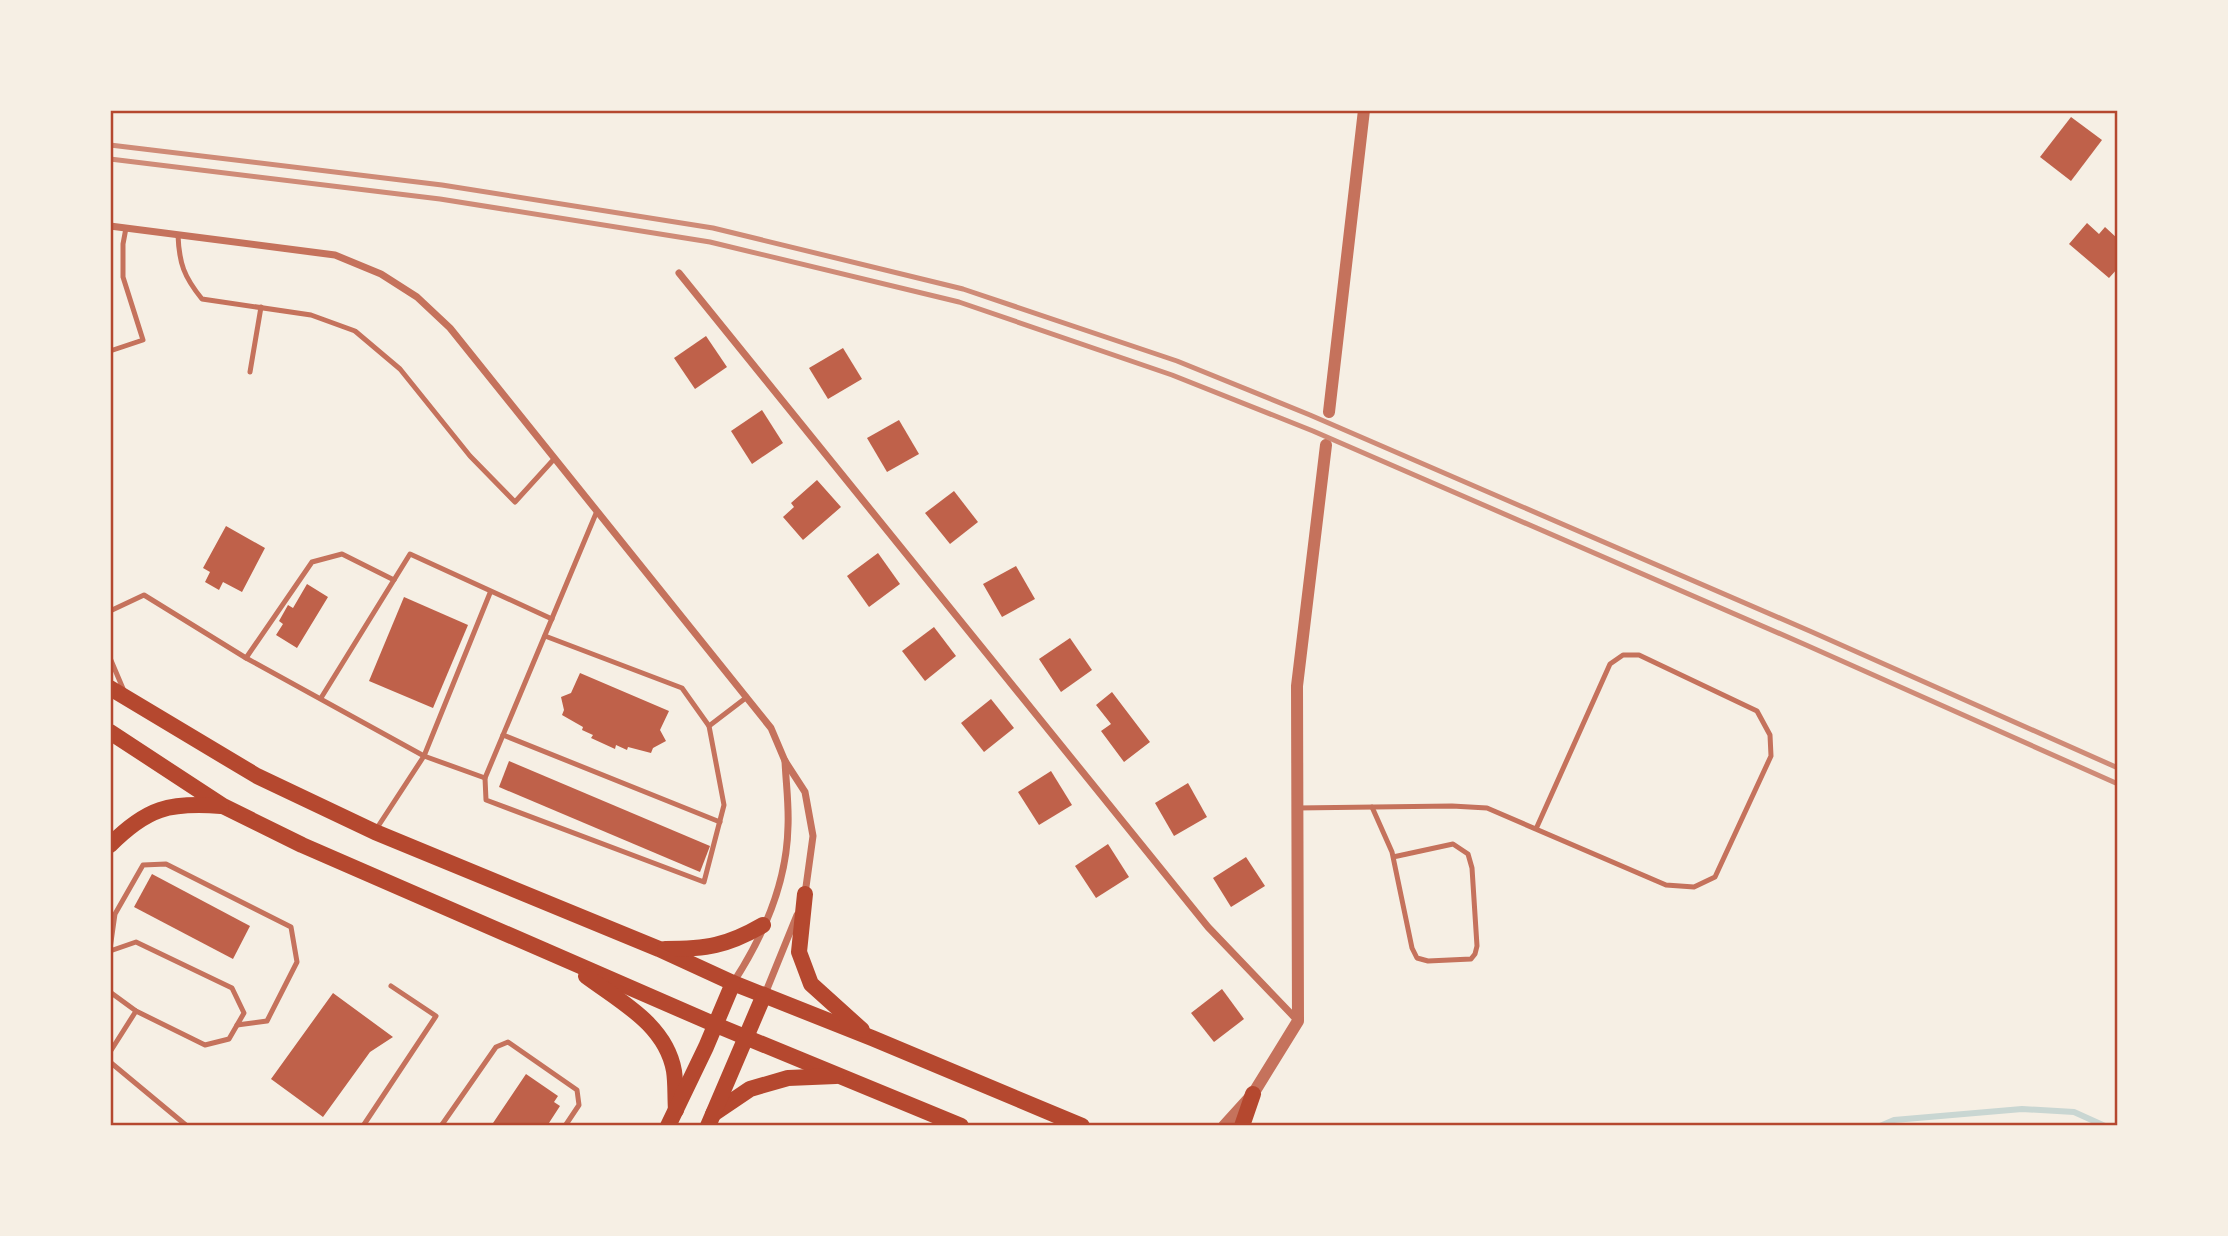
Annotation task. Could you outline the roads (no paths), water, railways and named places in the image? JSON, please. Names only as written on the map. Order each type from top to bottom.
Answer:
[{"type":"main road","points":[[110,688],[257,776],[375,832],[1082,1126]]},
{"type":"main road","points":[[110,732],[223,807],[313,850],[716,1026],[961,1126]]},
{"type":"main road","points":[[110,845],[147,814],[194,804],[223,807]]},
{"type":"main road","points":[[805,894],[799,952],[811,984],[872,1038]]},
{"type":"main road","points":[[659,949],[697,949],[731,941],[763,925]]},
{"type":"main road","points":[[567,962],[646,1020],[662,1039],[674,1070],[676,1110]]},
{"type":"main road","points":[[668,1126],[716,1026],[733,983]]},
{"type":"main road","points":[[710,1120],[764,995]]},
{"type":"main road","points":[[710,1120],[750,1089],[788,1078],[842,1076]]},
{"type":"main road","points":[[1242,1126],[1253,1094]]},
{"type":"street","points":[[1329,412],[1364,110]]},
{"type":"street","points":[[110,226],[335,255],[382,274],[416,297],[450,328],[771,728],[785,761],[804,792],[813,836],[805,894],[764,995]]},
{"type":"street","points":[[679,273],[1208,927],[1298,1021]]},
{"type":"street","points":[[1224,1126],[1253,1094],[1298,1021],[1297,686],[1326,445]]},
{"type":"street","points":[[733,983],[747,962],[779,889],[788,828],[785,761]]},
{"type":"lane","points":[[110,351],[143,340],[123,277],[126,228]]},
{"type":"lane","points":[[178,235],[178,251],[187,281],[202,299],[311,315],[355,331],[400,369],[470,456],[515,502],[555,458]]},
{"type":"lane","points":[[250,372],[261,307]]},
{"type":"lane","points":[[545,636],[682,688],[709,726],[724,805],[704,882],[486,800],[485,778],[597,510]]},
{"type":"lane","points":[[246,658],[312,562],[342,554],[394,580]]},
{"type":"lane","points":[[321,698],[410,554],[552,619]]},
{"type":"lane","points":[[375,832],[424,756],[491,593]]},
{"type":"lane","points":[[110,611],[144,595],[246,658],[424,756],[485,778]]},
{"type":"lane","points":[[1297,808],[1487,808],[1536,829],[1666,884],[1693,887],[1715,877],[1771,756],[1770,735],[1757,711],[1639,655],[1623,654],[1610,664],[1536,829]]},
{"type":"lane","points":[[110,658],[126,697]]},
{"type":"lane","points":[[709,726],[747,697]]},
{"type":"lane","points":[[503,735],[720,822]]},
{"type":"lane","points":[[1372,807],[1393,857],[1412,948],[1417,958],[1428,961],[1471,959],[1477,946],[1472,868],[1468,854],[1453,844],[1393,857]]},
{"type":"lane","points":[[110,992],[136,1011],[205,1045],[229,1039],[237,1025],[244,1013],[232,988],[136,942],[110,950],[116,914],[143,865],[166,864],[291,927],[297,962],[267,1021],[237,1025]]},
{"type":"lane","points":[[363,1126],[436,1016],[391,986]]},
{"type":"lane","points":[[110,1052],[136,1011]]},
{"type":"lane","points":[[442,1126],[496,1048],[509,1042],[577,1090],[579,1105],[565,1126]]},
{"type":"lane","points":[[110,1062],[178,1123],[187,1126]]},
{"type":"waterway","points":[[1880,1126],[1894,1120],[2022,1109],[2074,1112],[2105,1126]]},
{"type":"railway","points":[[110,145],[442,185],[713,228],[963,289],[1177,361],[1310,415],[1812,632],[2118,768]]},
{"type":"railway","points":[[110,159],[440,199],[710,242],[959,302],[1172,375],[1313,431],[2118,784]]}]
